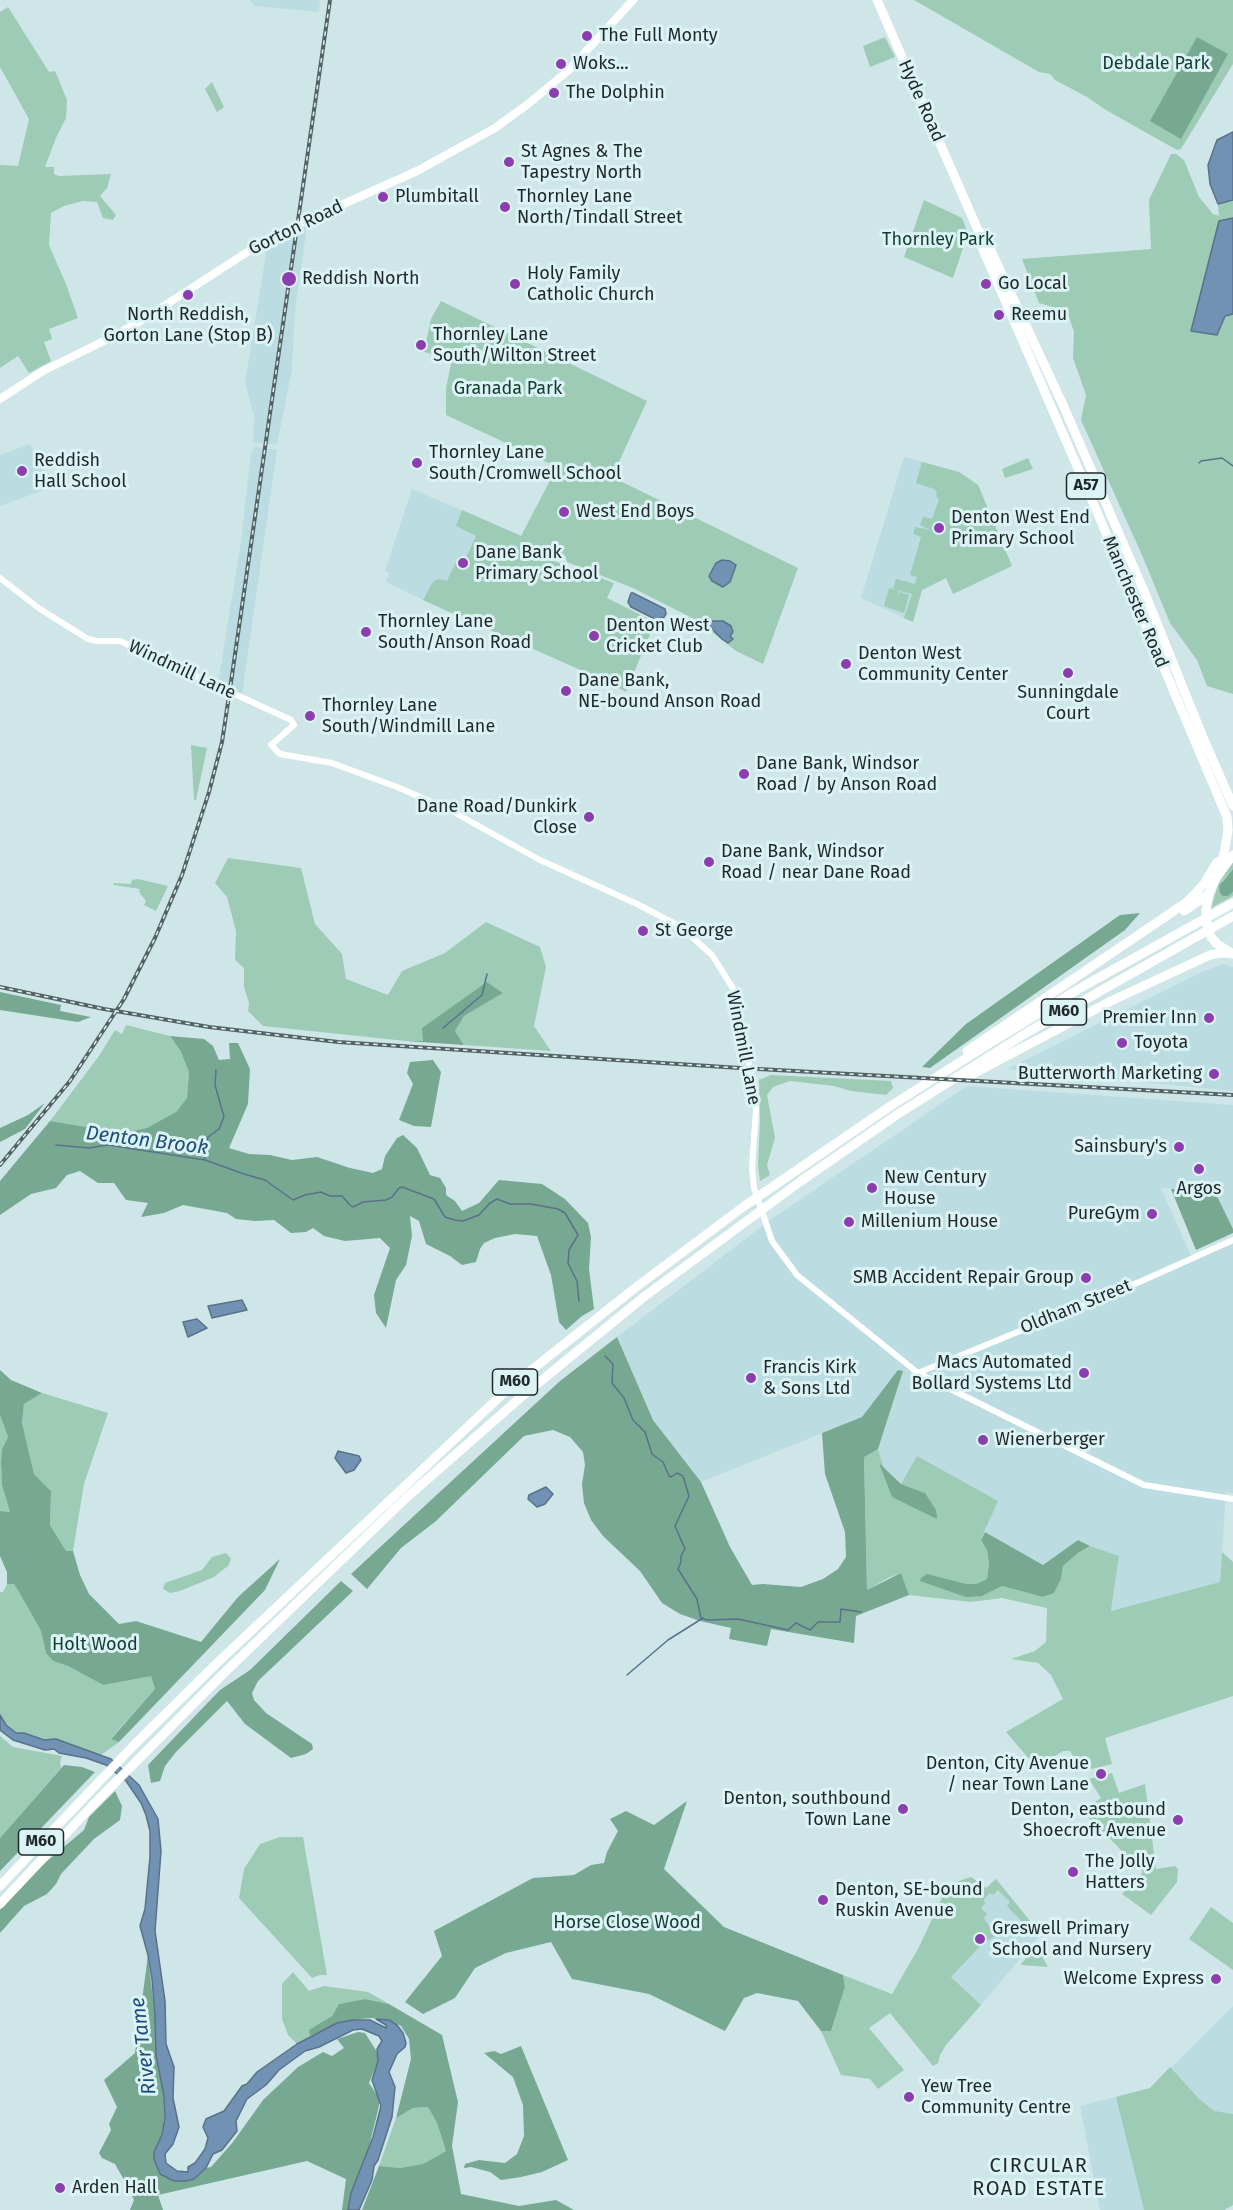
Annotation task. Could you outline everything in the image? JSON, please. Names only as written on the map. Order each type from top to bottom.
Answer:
[{"type":"highway","name":"Hyde Road","points":[[877,0],[966,202]]},
{"type":"highway","name":"Manchester Road","points":[[966,202],[1044,363],[1114,522],[1233,807]]},
{"type":"highway","name":"Manchester Road","points":[[978,230],[978,238],[990,267],[1227,817],[1228,830],[1224,854],[1216,878]]},
{"type":"highway","name":"A57","points":[[1114,522],[1121,550],[1136,586],[1133,595]]},
{"type":"highway","points":[[1195,900],[1216,862],[1223,839],[1224,825],[1213,784]]},
{"type":"highway","points":[[1233,855],[1216,878],[1209,894],[1206,910],[1211,937],[1217,944],[1233,954]]},
{"type":"highway","points":[[1195,900],[1209,894]]},
{"type":"highway","name":"M60","points":[[940,1074],[975,1045],[1195,900]]},
{"type":"highway","name":"M60","points":[[0,1886],[134,1745],[215,1665],[510,1387],[635,1288],[743,1208],[940,1074],[1082,987],[1233,903]]},
{"type":"highway","name":"M60","points":[[0,1904],[90,1808],[222,1675],[406,1498],[520,1398],[645,1296],[898,1114],[1028,1032],[1233,916]]},
{"type":"highway","points":[[1211,958],[1222,953],[1233,954]]},
{"type":"highway","points":[[1211,958],[1233,959]]},
{"type":"highway","name":"M60","points":[[898,1114],[1072,1020],[1198,961],[1211,958]]},
{"type":"main road","name":"Gorton Road","points":[[0,399],[43,371],[144,320],[243,254],[286,229],[417,171],[475,140],[537,98],[588,51],[633,0]]},
{"type":"street","name":"Windmill Lane","points":[[3,579],[40,609],[88,639],[120,641],[291,720],[294,725],[271,745],[280,754],[332,763],[448,809],[538,859],[681,927],[712,956],[734,990],[756,1110],[752,1167],[754,1188],[772,1241],[797,1275],[918,1373],[1143,1485],[1233,1499]]},
{"type":"street","name":"Oldham Street","points":[[918,1373],[1144,1280],[1233,1240]]},
{"type":"shaded area","points":[[250,0],[320,0],[319,12],[254,6]]},
{"type":"shaded area","points":[[307,225],[295,310],[292,369],[277,445],[253,442],[254,416],[245,382],[267,247]]},
{"type":"shaded area","name":"Reddish Hall School","points":[[30,444],[52,487],[0,506],[0,455]]},
{"type":"shaded area","points":[[254,447],[277,450],[242,695],[218,684],[241,542],[251,453]]},
{"type":"shaded area","name":"Denton West End Primary School","points":[[904,457],[959,472],[978,485],[1012,566],[953,594],[946,578],[922,590],[913,622],[861,598]]},
{"type":"shaded area","name":"Dane Bank Primary School","points":[[412,489],[546,546],[465,620],[386,582],[389,573],[385,571]]},
{"type":"shaded area","points":[[1223,964],[1233,967],[1233,1091],[1007,1069],[1199,973]]},
{"type":"shaded area","points":[[967,1086],[1233,1105],[1233,1229],[1214,1190],[1161,1188],[1193,1260],[1233,1244],[1233,1493],[1226,1492],[1220,1582],[1111,1611],[1119,1556],[1078,1540],[1043,1565],[985,1532],[997,1501],[917,1457],[901,1484],[879,1463],[878,1449],[903,1371],[898,1370],[862,1417],[701,1482],[653,1420],[617,1337],[773,1218]]},
{"type":"shaded area","name":"Greswell Primary School and Nursery","points":[[971,1877],[986,1888],[996,1879],[1041,1934],[981,2005],[919,1947],[948,1885]]},
{"type":"shaded area","points":[[1233,2006],[1233,2205],[1224,2210],[1100,2210],[1080,2106],[1150,2088]]},
{"type":"green space","name":"Debdale Park","points":[[914,0],[1233,0],[1233,64],[1181,149],[1177,150],[1055,80],[1050,74],[1039,72]]},
{"type":"green space","points":[[8,7],[49,72],[55,71],[67,100],[66,118],[45,167],[54,167],[54,174],[59,176],[111,174],[107,188],[100,196],[116,215],[113,220],[103,218],[97,202],[83,201],[64,206],[51,213],[49,245],[78,318],[49,329],[52,339],[44,342],[51,361],[29,373],[18,356],[0,368],[0,165],[18,166],[29,119],[0,67],[0,12]]},
{"type":"green space","points":[[885,37],[895,57],[870,67],[863,46]]},
{"type":"green space","points":[[1197,37],[1228,54],[1181,139],[1150,121]]},
{"type":"green space","points":[[212,82],[224,107],[217,112],[205,89]]},
{"type":"green space","points":[[1171,154],[1176,154],[1184,160],[1199,197],[1213,214],[1219,216],[1218,204],[1233,200],[1233,218],[1219,222],[1191,331],[1217,335],[1225,316],[1233,314],[1233,694],[1207,686],[1197,660],[1170,623],[1081,420],[1086,395],[1073,358],[1074,332],[1067,311],[1039,303],[1022,259],[1151,249],[1149,200]]},
{"type":"green space","name":"Thornley Park","points":[[924,200],[962,218],[968,233],[953,278],[904,257]]},
{"type":"green space","name":"Granada Park","points":[[441,301],[647,401],[612,477],[798,568],[763,664],[736,651],[698,621],[633,588],[567,562],[565,555],[561,553],[554,561],[614,583],[607,598],[655,622],[626,692],[423,600],[433,582],[438,579],[447,581],[459,556],[466,558],[476,536],[456,526],[462,510],[521,536],[557,467],[446,415],[446,388],[452,359],[424,352],[431,319]]},
{"type":"green space","points":[[1028,458],[1033,469],[1005,478],[1002,469]]},
{"type":"green space","name":"Denton West End Primary School","points":[[922,462],[959,472],[978,485],[1012,566],[953,594],[946,578],[922,590],[913,622],[904,618],[912,594],[893,589],[896,579],[915,584],[917,577],[910,575],[921,537],[913,534],[915,527],[931,530],[920,525],[923,517],[932,519],[939,499],[934,489],[916,483]]},
{"type":"green space","points":[[889,588],[899,591],[897,599],[900,592],[909,595],[904,613],[884,606]]},
{"type":"green space","points":[[191,745],[207,748],[196,800],[194,800]]},
{"type":"green space","points":[[228,858],[301,868],[315,924],[342,954],[346,979],[388,995],[402,971],[445,953],[486,922],[540,947],[546,967],[534,1026],[551,1051],[464,1045],[455,1031],[464,1016],[503,993],[487,982],[423,1041],[263,1026],[248,1011],[244,968],[235,960],[236,931],[227,897],[215,883]]},
{"type":"green space","points":[[1233,861],[1233,869],[1222,881],[1228,896],[1233,892],[1233,896],[1211,908],[1218,885]]},
{"type":"green space","points":[[1233,869],[1233,892],[1228,896],[1223,896],[1219,886]]},
{"type":"green space","points":[[138,879],[168,886],[156,911],[144,905],[146,901],[139,892],[140,889],[113,883],[131,884],[132,880]]},
{"type":"green space","points":[[1140,913],[1125,930],[930,1068],[922,1067],[966,1024],[1120,915]]},
{"type":"green space","points":[[487,982],[503,993],[464,1016],[455,1031],[464,1045],[406,1041],[423,1041],[422,1028]]},
{"type":"green space","points":[[0,992],[61,1005],[60,1011],[91,1017],[78,1022],[0,1010]]},
{"type":"green space","points":[[126,1025],[170,1036],[180,1050],[189,1072],[187,1098],[176,1112],[147,1128],[123,1133],[50,1121],[99,1056],[115,1030],[122,1034]]},
{"type":"green space","points":[[170,1036],[204,1039],[213,1046],[219,1060],[230,1059],[229,1043],[238,1043],[250,1069],[248,1104],[229,1148],[249,1154],[270,1155],[292,1160],[317,1157],[373,1173],[382,1169],[385,1156],[397,1138],[403,1135],[417,1148],[430,1175],[440,1178],[446,1188],[446,1195],[455,1201],[462,1211],[479,1203],[499,1180],[542,1184],[565,1199],[588,1223],[591,1237],[589,1269],[594,1309],[566,1330],[559,1322],[551,1275],[537,1236],[515,1234],[495,1238],[484,1243],[476,1262],[462,1265],[426,1244],[419,1221],[410,1216],[412,1236],[406,1265],[396,1280],[386,1328],[376,1313],[374,1295],[390,1248],[380,1238],[345,1241],[324,1236],[313,1228],[306,1232],[291,1233],[274,1220],[236,1219],[227,1213],[183,1205],[164,1213],[141,1217],[148,1203],[126,1200],[114,1183],[98,1183],[80,1171],[67,1175],[56,1188],[31,1194],[0,1215],[0,1181],[50,1121],[123,1133],[147,1128],[176,1112],[187,1098],[189,1072],[180,1050]]},
{"type":"green space","points":[[433,1060],[441,1072],[431,1127],[414,1126],[399,1120],[413,1084],[407,1073],[410,1062]]},
{"type":"green space","points":[[771,1075],[891,1081],[893,1088],[886,1095],[790,1081],[773,1087],[767,1095],[775,1138],[767,1165],[770,1175],[760,1181],[758,1165],[759,1080]]},
{"type":"green space","points":[[45,1103],[25,1129],[0,1142],[0,1128],[28,1115]]},
{"type":"green space","points":[[1171,1189],[1214,1190],[1233,1233],[1196,1250]]},
{"type":"green space","points":[[617,1337],[653,1420],[701,1482],[730,1547],[752,1585],[801,1587],[823,1579],[838,1569],[846,1557],[845,1532],[825,1474],[822,1433],[862,1417],[898,1370],[903,1371],[878,1449],[864,1457],[867,1590],[901,1573],[909,1595],[856,1616],[854,1643],[771,1629],[767,1646],[729,1639],[731,1628],[680,1614],[662,1603],[640,1571],[603,1536],[591,1520],[584,1503],[583,1452],[570,1437],[553,1430],[524,1436],[436,1521],[401,1548],[367,1589],[351,1574],[560,1381]]},
{"type":"green space","name":"Holt Wood","points":[[0,1370],[11,1380],[42,1393],[24,1404],[22,1423],[34,1474],[51,1491],[50,1525],[66,1551],[73,1551],[80,1575],[89,1594],[119,1624],[136,1621],[201,1642],[238,1597],[280,1559],[265,1590],[119,1742],[111,1739],[155,1689],[151,1676],[103,1685],[68,1666],[53,1661],[46,1653],[41,1631],[19,1592],[14,1584],[7,1584],[7,1572],[0,1556],[0,1511],[10,1512],[2,1485],[2,1449],[8,1437],[0,1415]]},
{"type":"green space","points":[[42,1393],[108,1413],[84,1484],[73,1551],[66,1551],[50,1525],[51,1491],[34,1474],[22,1424],[24,1404]]},
{"type":"green space","points":[[0,1415],[8,1437],[2,1449],[1,1462],[2,1485],[10,1512],[0,1511]]},
{"type":"green space","points":[[878,1449],[892,1497],[925,1493],[901,1484],[917,1456],[998,1501],[981,1539],[987,1550],[989,1564],[987,1579],[976,1584],[966,1584],[982,1596],[1002,1586],[1043,1597],[1054,1593],[1061,1579],[1063,1566],[1090,1546],[1119,1556],[1111,1611],[1220,1582],[1222,1552],[1233,1562],[1233,1696],[1105,1738],[1112,1764],[1083,1771],[1070,1751],[1063,1751],[1036,1767],[1006,1732],[1063,1699],[1051,1675],[1038,1663],[1011,1659],[1035,1651],[1046,1642],[1047,1608],[1002,1598],[971,1602],[909,1595],[901,1573],[867,1590],[864,1456]]},
{"type":"green space","points":[[879,1463],[901,1484],[925,1493],[936,1510],[937,1519],[892,1497]]},
{"type":"green space","points":[[985,1532],[1043,1565],[1078,1540],[1090,1546],[1063,1566],[1061,1579],[1054,1593],[1043,1597],[1002,1586],[982,1596],[966,1597],[920,1581],[927,1574],[966,1584],[976,1584],[987,1579],[989,1564],[987,1550],[981,1540]]},
{"type":"green space","points":[[226,1553],[231,1558],[229,1565],[214,1577],[180,1591],[170,1593],[163,1589],[165,1583],[202,1570],[212,1557]]},
{"type":"green space","points":[[341,1581],[353,1591],[258,1681],[252,1693],[254,1700],[266,1713],[312,1744],[313,1749],[306,1754],[291,1758],[245,1724],[227,1701],[176,1752],[165,1766],[160,1781],[151,1783],[148,1765],[220,1690],[250,1670]]},
{"type":"green space","points":[[7,1584],[14,1584],[19,1592],[41,1631],[46,1653],[53,1661],[68,1666],[103,1685],[151,1675],[155,1689],[111,1738],[119,1742],[101,1755],[56,1739],[44,1740],[24,1733],[16,1733],[6,1725],[0,1715],[0,1592],[3,1592]]},
{"type":"green space","points":[[0,1736],[13,1747],[62,1756],[61,1768],[0,1838]]},
{"type":"green space","points":[[64,1765],[82,1767],[95,1772],[0,1871],[0,1838]]},
{"type":"green space","points":[[1112,1773],[1119,1793],[1145,1784],[1156,1869],[1175,1866],[1178,1869],[1177,1882],[1151,1915],[1122,1894],[1143,1872],[1082,1811],[1101,1798],[1089,1779]]},
{"type":"green space","points":[[115,1791],[122,1806],[120,1820],[94,1839],[61,1874],[47,1894],[24,1906],[0,1933],[0,1910],[46,1862],[84,1830],[89,1817]]},
{"type":"green space","name":"Horse Close Wood","points":[[687,1801],[664,1869],[724,1927],[843,1975],[845,1987],[831,2031],[821,2031],[798,2001],[757,1993],[744,1998],[725,2031],[649,1994],[572,1979],[551,1942],[506,1953],[475,1968],[455,1998],[423,2014],[405,2002],[442,1956],[434,1931],[533,1878],[574,1875],[591,1865],[604,1863],[618,1831],[610,1819],[626,1811],[654,1825]]},
{"type":"green space","points":[[280,1837],[303,1837],[327,1975],[312,1978],[239,1898],[244,1869],[260,1844]]},
{"type":"green space","points":[[971,1877],[986,1888],[996,1879],[1030,1921],[1024,1924],[1007,1906],[1010,1902],[998,1890],[993,1895],[990,1893],[984,1899],[985,1904],[981,1908],[987,1914],[984,1918],[995,1936],[983,1943],[951,1977],[981,2005],[946,2045],[938,2063],[933,2066],[890,2013],[869,2028],[904,2070],[878,2089],[870,2079],[841,2075],[821,2031],[831,2031],[845,1987],[843,1975],[892,1994],[919,1947],[948,1885]]},
{"type":"green space","points":[[1211,1907],[1233,1923],[1233,1970],[1189,1939]]},
{"type":"green space","points":[[1036,1946],[1048,1967],[1021,1965],[1021,1964]]},
{"type":"green space","points":[[148,1955],[165,2107],[162,2135],[154,2152],[154,2159],[160,2174],[166,2178],[199,2175],[206,2168],[211,2167],[233,2142],[263,2100],[298,2067],[323,2052],[332,2056],[344,2048],[337,2039],[358,2032],[365,2033],[377,2052],[378,2061],[369,2083],[379,2098],[379,2106],[367,2155],[351,2193],[348,2210],[342,2210],[346,2179],[307,2161],[158,2195],[163,2210],[130,2210],[134,2200],[129,2189],[115,2164],[102,2158],[99,2153],[111,2130],[109,2124],[117,2107],[104,2080],[135,2053]]},
{"type":"green space","points":[[293,1972],[309,1991],[324,1986],[368,1992],[389,2004],[365,1999],[339,2004],[332,2016],[310,2030],[310,2036],[297,2044],[288,2035],[282,2019],[282,1984]]},
{"type":"green space","points":[[365,1999],[389,2004],[442,2035],[458,2102],[452,2146],[461,2194],[519,2206],[556,2200],[574,2210],[362,2210],[379,2166],[400,2168],[423,2164],[446,2151],[437,2123],[428,2107],[413,2108],[396,2118],[411,2059],[409,2039],[401,2026],[389,2020],[371,2018],[336,2024],[310,2036],[309,2030],[332,2016],[339,2004]]},
{"type":"green space","points":[[521,2046],[568,2160],[542,2172],[501,2180],[490,2172],[471,2167],[464,2168],[465,2164],[479,2160],[505,2163],[517,2154],[524,2136],[523,2105],[513,2077],[484,2053],[494,2051],[501,2054]]},
{"type":"green space","points":[[1170,2067],[1199,2099],[1214,2111],[1233,2114],[1233,2205],[1224,2210],[1144,2210],[1116,2097],[1150,2088]]},
{"type":"green space","points":[[428,2107],[437,2123],[446,2151],[423,2164],[400,2168],[379,2166],[396,2118],[413,2108]]},
{"type":"water","points":[[1233,132],[1233,200],[1218,204],[1210,184],[1208,165],[1217,140]]},
{"type":"water","points":[[1233,218],[1233,314],[1225,316],[1217,335],[1191,331],[1219,221]]},
{"type":"water","points":[[722,560],[736,565],[730,582],[723,587],[712,581],[709,576],[716,563]]},
{"type":"water","points":[[631,593],[665,609],[666,614],[657,620],[631,607],[628,602]]},
{"type":"water","points":[[710,621],[723,621],[731,626],[733,632],[730,636],[733,639],[728,643],[722,639],[708,625]]},
{"type":"water","points":[[242,1300],[247,1310],[212,1318],[208,1306]]},
{"type":"water","points":[[197,1319],[207,1328],[188,1337],[183,1322]]},
{"type":"water","points":[[338,1451],[359,1456],[361,1460],[354,1470],[346,1473],[335,1458]]},
{"type":"water","points":[[546,1487],[553,1494],[545,1504],[537,1507],[528,1499],[529,1495]]},
{"type":"water","points":[[0,1715],[6,1725],[16,1733],[24,1733],[44,1740],[56,1739],[111,1759],[139,1785],[158,1819],[161,1851],[155,1931],[165,2001],[166,2044],[174,2067],[173,2098],[179,2127],[173,2144],[165,2154],[166,2163],[177,2171],[188,2172],[188,2167],[195,2163],[205,2149],[208,2138],[203,2127],[206,2119],[224,2111],[242,2086],[247,2084],[257,2072],[297,2044],[337,2023],[353,2020],[370,2020],[386,2028],[386,2025],[376,2019],[389,2020],[403,2033],[405,2047],[397,2054],[389,2072],[395,2087],[392,2117],[374,2166],[372,2180],[359,2210],[348,2210],[351,2193],[373,2137],[381,2106],[372,2080],[378,2061],[377,2049],[382,2041],[379,2036],[362,2029],[353,2030],[319,2047],[305,2051],[279,2070],[266,2085],[247,2099],[236,2121],[237,2131],[222,2150],[213,2154],[206,2168],[194,2179],[174,2181],[160,2174],[154,2159],[154,2152],[162,2135],[165,2116],[164,2096],[156,2055],[152,1979],[140,1926],[145,1909],[150,1857],[150,1831],[146,1815],[126,1781],[106,1765],[86,1758],[59,1753],[54,1749],[45,1750],[13,1740],[0,1730]]},
{"type":"waterway","points":[[1199,463],[1222,458],[1233,466]]},
{"type":"waterway","points":[[443,1028],[482,995],[487,974]]},
{"type":"waterway","points":[[205,1160],[208,1137],[219,1129],[224,1117],[215,1085],[216,1070]]},
{"type":"waterway","name":"Denton Brook","points":[[56,1145],[89,1148],[108,1145],[205,1160],[265,1180],[293,1200],[321,1192],[330,1196],[342,1196],[353,1207],[363,1202],[386,1200],[402,1187],[434,1199],[445,1217],[455,1220],[463,1221],[479,1215],[497,1199],[510,1204],[531,1204],[558,1209],[565,1213],[578,1235],[569,1250],[568,1263],[577,1281],[579,1301]]},
{"type":"waterway","name":"Denton Brook","points":[[605,1356],[613,1364],[612,1383],[624,1398],[633,1420],[645,1432],[652,1454],[663,1462],[669,1476],[677,1473],[683,1476],[689,1496],[675,1526],[685,1549],[678,1569],[697,1599],[701,1618],[707,1620],[738,1619],[788,1630],[796,1623],[810,1630],[818,1622],[840,1622],[841,1609],[861,1612]]},
{"type":"waterway","points":[[627,1675],[668,1640],[703,1618]]},
{"type":"railway","points":[[0,1165],[70,1081],[124,999],[155,938],[182,875],[209,792],[222,742],[330,0]]},
{"type":"railway","points":[[0,987],[104,1009],[209,1027],[338,1042],[740,1068],[1233,1095]]},
{"type":"place","name":"The Full Monty","points":[[587,36]]},
{"type":"place","name":"Woks...","points":[[561,64]]},
{"type":"place","name":"The Dolphin","points":[[554,93]]},
{"type":"place","name":"St Agnes & The Tapestry North","points":[[509,162]]},
{"type":"place","name":"Plumbitall","points":[[383,197]]},
{"type":"place","name":"Thornley Lane North/Tindall Street","points":[[505,207]]},
{"type":"place","name":"Reddish North","points":[[289,279]]},
{"type":"place","name":"Holy Family Catholic Church","points":[[515,284]]},
{"type":"place","name":"Go Local","points":[[986,284]]},
{"type":"place","name":"North Reddish, Gorton Lane (Stop B)","points":[[188,295]]},
{"type":"place","name":"Reemu","points":[[999,315]]},
{"type":"place","name":"Thornley Lane South/Wilton Street","points":[[421,345]]},
{"type":"place","name":"Thornley Lane South/Cromwell School","points":[[417,463]]},
{"type":"place","name":"Reddish Hall School","points":[[22,471]]},
{"type":"place","name":"West End Boys","points":[[564,512]]},
{"type":"place","name":"Denton West End Primary School","points":[[939,528]]},
{"type":"place","name":"Dane Bank Primary School","points":[[463,563]]},
{"type":"place","name":"Thornley Lane South/Anson Road","points":[[366,632]]},
{"type":"place","name":"Denton West Cricket Club","points":[[594,636]]},
{"type":"place","name":"Denton West Community Center","points":[[846,664]]},
{"type":"place","name":"Sunningdale Court","points":[[1068,673]]},
{"type":"place","name":"Dane Bank, NE-bound Anson Road","points":[[566,691]]},
{"type":"place","name":"Thornley Lane South/Windmill Lane","points":[[310,716]]},
{"type":"place","name":"Dane Bank, Windsor Road / by Anson Road","points":[[744,774]]},
{"type":"place","name":"Dane Road/Dunkirk Close","points":[[589,817]]},
{"type":"place","name":"Dane Bank, Windsor Road / near Dane Road","points":[[709,862]]},
{"type":"place","name":"St George","points":[[643,931]]},
{"type":"place","name":"Premier Inn","points":[[1209,1018]]},
{"type":"place","name":"Toyota","points":[[1122,1043]]},
{"type":"place","name":"Butterworth Marketing","points":[[1214,1074]]},
{"type":"place","name":"Sainsbury's","points":[[1179,1147]]},
{"type":"place","name":"Argos","points":[[1199,1169]]},
{"type":"place","name":"New Century House","points":[[872,1188]]},
{"type":"place","name":"PureGym","points":[[1152,1214]]},
{"type":"place","name":"Millenium House","points":[[849,1222]]},
{"type":"place","name":"SMB Accident Repair Group","points":[[1086,1278]]},
{"type":"place","name":"Macs Automated Bollard Systems Ltd","points":[[1084,1373]]},
{"type":"place","name":"Francis Kirk & Sons Ltd","points":[[751,1378]]},
{"type":"place","name":"Wienerberger","points":[[983,1440]]},
{"type":"place","name":"Denton, City Avenue / near Town Lane","points":[[1101,1774]]},
{"type":"place","name":"Denton, southbound Town Lane","points":[[903,1809]]},
{"type":"place","name":"Denton, eastbound Shoecroft Avenue","points":[[1178,1820]]},
{"type":"place","name":"The Jolly Hatters","points":[[1073,1872]]},
{"type":"place","name":"Denton, SE-bound Ruskin Avenue","points":[[823,1900]]},
{"type":"place","name":"Greswell Primary School and Nursery","points":[[980,1939]]},
{"type":"place","name":"Welcome Express","points":[[1216,1979]]},
{"type":"place","name":"Yew Tree Community Centre","points":[[909,2097]]},
{"type":"place","name":"Arden Hall","points":[[60,2188]]},
{"type":"district","name":"CIRCULAR ROAD ESTATE","points":[[1039,2178]]},
{"type":"water label","name":"River Tame","points":[[144,2046]]}]
